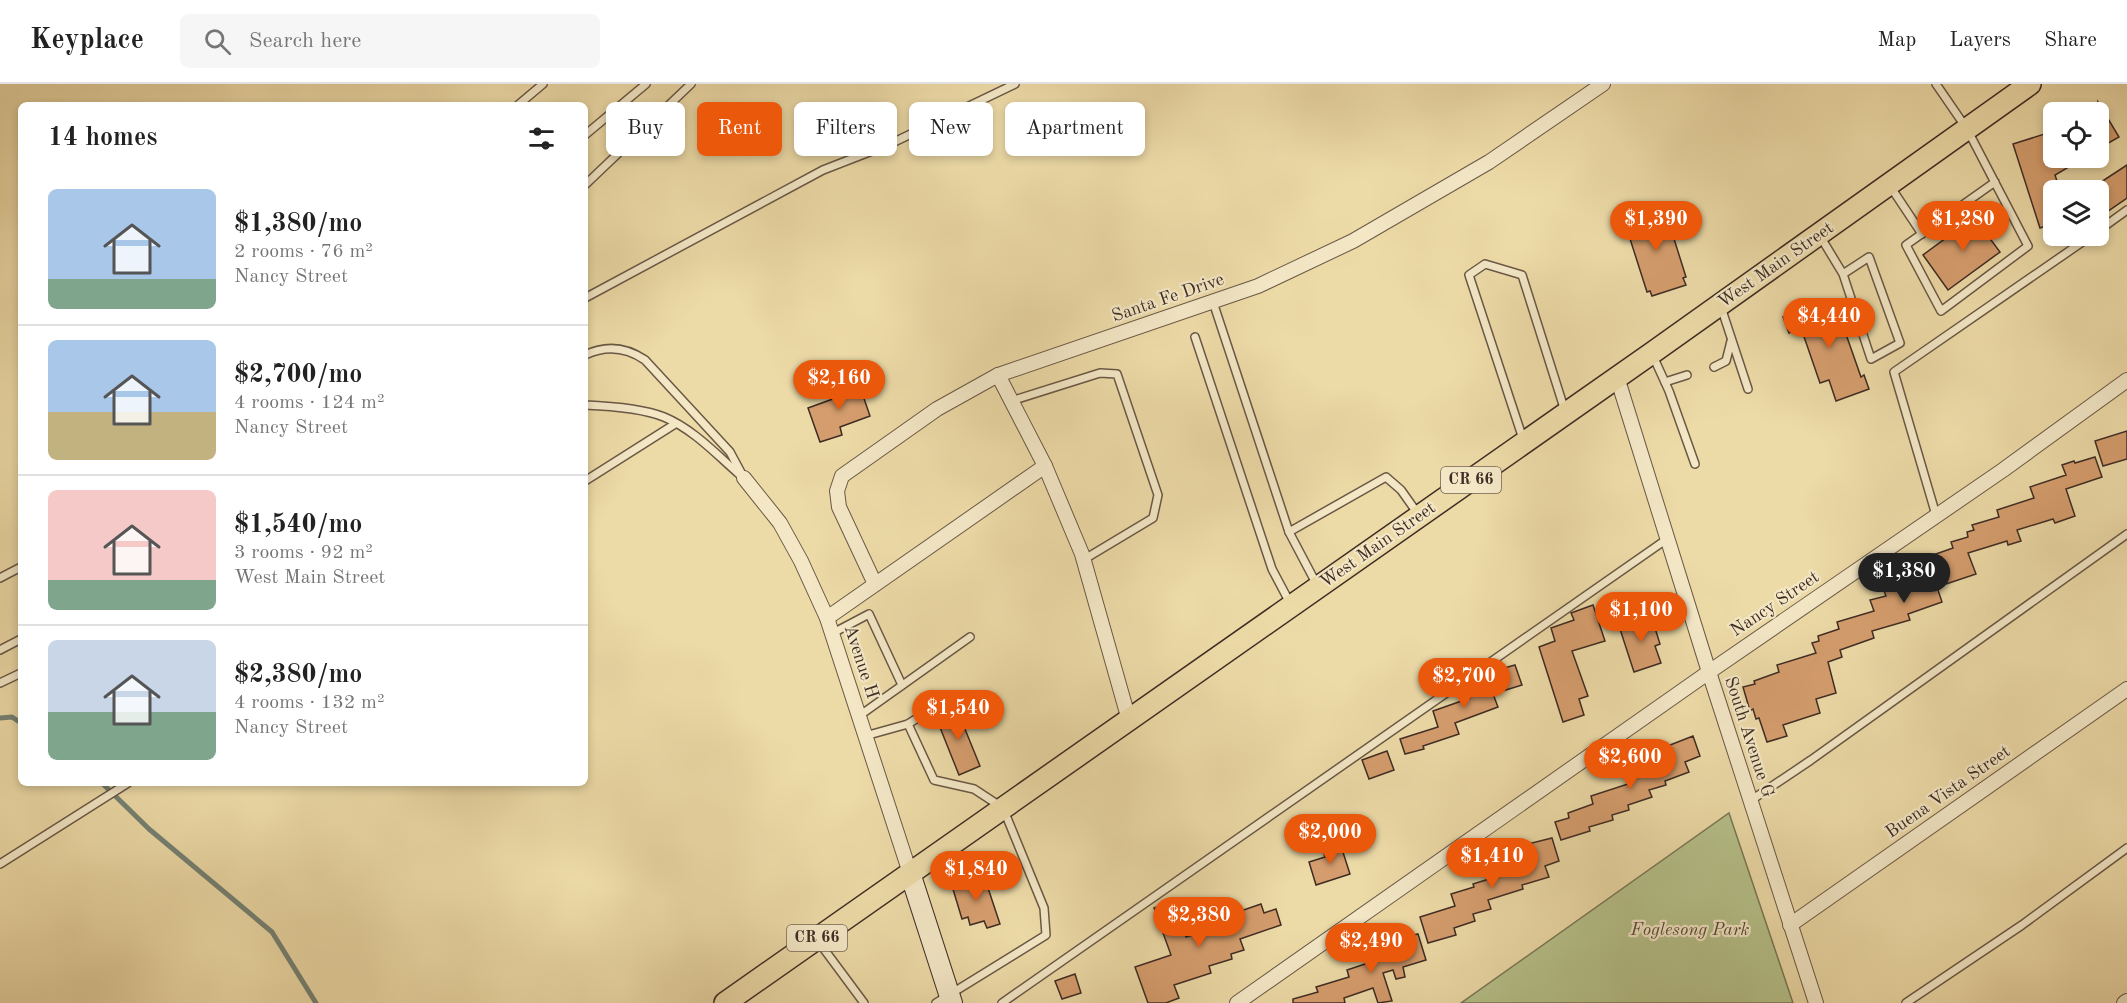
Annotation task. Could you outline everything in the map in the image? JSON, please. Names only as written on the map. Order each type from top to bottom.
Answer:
[{"type":"main road","name":"West Main Street","points":[[725,1003],[1566,414],[2031,84]]},
{"type":"street","name":"Santa Fe Drive","points":[[875,584],[839,507],[837,491],[842,476],[936,409],[998,375],[1258,286],[1353,241],[1489,162],[1603,84]]},
{"type":"street","points":[[998,375],[1045,466],[1083,560],[1129,720]]},
{"type":"street","name":"South Avenue G","points":[[1617,377],[1816,1003]]},
{"type":"street","name":"Nancy Street","points":[[1237,1003],[2127,380]]},
{"type":"street","points":[[827,618],[1045,466]]},
{"type":"street","name":"Avenue H","points":[[744,478],[780,523],[801,561],[827,618],[910,873]]},
{"type":"street","name":"Buena Vista Street","points":[[1790,925],[2127,689]]},
{"type":"street","points":[[910,873],[946,1000]]},
{"type":"lane","points":[[522,102],[543,84]]},
{"type":"lane","points":[[588,132],[646,84]]},
{"type":"lane","points":[[588,181],[691,84]]},
{"type":"lane","points":[[588,296],[823,170],[890,144],[1015,84]]},
{"type":"lane","points":[[1936,84],[1967,129],[1995,182],[2028,246],[1941,311],[1906,245],[1995,182]]},
{"type":"lane","points":[[1889,185],[1922,234]]},
{"type":"lane","points":[[2109,223],[2127,210]]},
{"type":"lane","points":[[1819,234],[1843,274],[1871,359],[1900,342],[1869,257],[1843,274]]},
{"type":"lane","points":[[1936,515],[1894,372],[2077,246]]},
{"type":"lane","points":[[1524,442],[1469,275],[1485,264],[1522,275],[1566,414]]},
{"type":"lane","points":[[1213,302],[1289,532],[1318,587]]},
{"type":"lane","points":[[1720,304],[1748,389]]},
{"type":"lane","points":[[1195,337],[1272,569],[1292,606]]},
{"type":"lane","points":[[1714,367],[1726,361],[1731,338]]},
{"type":"lane","points":[[588,354],[613,348],[631,351],[645,360],[730,452],[744,478]]},
{"type":"lane","points":[[1652,353],[1695,464]]},
{"type":"lane","points":[[1011,401],[1100,373],[1117,374],[1158,495],[1153,518],[1083,560]]},
{"type":"lane","points":[[1665,382],[1687,375]]},
{"type":"lane","points":[[588,405],[625,409],[664,417],[690,432],[744,478]]},
{"type":"lane","points":[[588,479],[675,424]]},
{"type":"lane","points":[[1289,532],[1386,477],[1401,490],[1420,516]]},
{"type":"lane","points":[[1750,801],[2127,534]]},
{"type":"lane","points":[[1002,1003],[1667,539]]},
{"type":"lane","points":[[0,578],[18,569]]},
{"type":"lane","points":[[832,633],[868,614],[902,685]]},
{"type":"lane","points":[[859,716],[970,637]]},
{"type":"lane","points":[[0,650],[18,641]]},
{"type":"lane","points":[[0,683],[18,674]]},
{"type":"lane","points":[[865,736],[908,724],[946,700]]},
{"type":"lane","points":[[908,724],[934,780],[974,789],[1003,808],[1044,908],[1046,935],[946,1000]]},
{"type":"lane","points":[[0,864],[123,786]]},
{"type":"lane","points":[[1906,1003],[2022,924],[2127,848]]},
{"type":"lane","points":[[817,939],[864,1003]]},
{"type":"green space","name":"Foglesong Park","points":[[1729,813],[1793,1003],[1461,1003]]},
{"type":"building","points":[[2109,120],[2119,137],[2109,143]]},
{"type":"building","points":[[2043,134],[2043,168],[2067,168],[2055,175],[2057,180],[2043,180],[2043,227],[2040,228],[2013,144]]},
{"type":"building","points":[[2127,165],[2127,198],[2109,210],[2109,180],[2104,180]]},
{"type":"building","points":[[1664,207],[1686,277],[1683,278],[1686,285],[1652,296],[1650,291],[1647,292],[1624,220]]},
{"type":"building","points":[[1980,213],[1994,232],[1988,236],[2000,252],[1948,290],[1923,255]]},
{"type":"building","points":[[1834,300],[1861,377],[1864,375],[1869,389],[1836,401],[1829,380],[1820,383],[1801,328],[1789,333],[1783,317]]},
{"type":"building","points":[[857,378],[870,416],[840,427],[842,435],[820,442],[808,408],[841,396],[837,385]]},
{"type":"building","points":[[2127,431],[2127,459],[2103,466],[2095,441]]},
{"type":"building","points":[[2095,457],[2102,477],[2066,489],[2075,516],[2055,523],[2053,519],[2017,530],[2021,541],[2008,545],[2007,541],[1968,553],[1976,574],[1937,587],[1942,602],[1908,614],[1910,620],[1872,631],[1874,638],[1840,650],[1842,657],[1828,662],[1836,693],[1816,699],[1820,713],[1783,725],[1787,736],[1767,742],[1759,718],[1756,719],[1753,709],[1750,711],[1743,687],[1755,684],[1754,681],[1779,672],[1777,665],[1816,653],[1812,643],[1819,641],[1818,636],[1839,629],[1837,622],[1874,611],[1870,600],[1886,596],[1884,591],[1904,585],[1901,577],[1936,566],[1933,555],[1953,548],[1951,542],[1968,537],[1967,532],[1974,530],[1972,525],[1999,517],[1997,510],[2034,498],[2030,487],[2066,475],[2062,465]]},
{"type":"building","points":[[1593,605],[1605,641],[1572,651],[1588,696],[1579,699],[1584,715],[1563,722],[1539,647],[1555,641],[1551,628],[1574,620],[1571,613]]},
{"type":"building","points":[[1651,615],[1660,644],[1655,646],[1661,663],[1634,672],[1619,626]]},
{"type":"building","points":[[1515,665],[1522,685],[1493,694],[1498,707],[1455,723],[1459,734],[1423,746],[1424,749],[1405,754],[1400,739],[1438,727],[1433,711],[1470,698],[1466,688],[1496,676],[1494,671]]},
{"type":"building","points":[[956,707],[980,766],[959,775],[935,715]]},
{"type":"building","points":[[1693,736],[1700,756],[1685,762],[1689,772],[1665,781],[1666,785],[1649,790],[1652,797],[1628,805],[1629,810],[1612,815],[1613,820],[1589,827],[1590,831],[1561,840],[1555,822],[1569,818],[1568,813],[1593,804],[1591,796],[1631,783],[1627,771],[1669,758],[1665,747]]},
{"type":"building","points":[[1387,751],[1394,770],[1369,779],[1362,760]]},
{"type":"building","points":[[1552,838],[1559,861],[1545,866],[1549,877],[1522,885],[1523,889],[1488,900],[1491,909],[1473,914],[1475,921],[1454,928],[1456,935],[1428,943],[1420,917],[1455,906],[1451,894],[1474,887],[1473,884],[1489,879],[1486,870],[1502,866],[1500,861],[1522,854],[1520,846]]},
{"type":"building","points":[[1340,843],[1350,874],[1316,885],[1309,862],[1325,857],[1322,848]]},
{"type":"building","points":[[984,876],[1000,924],[987,928],[984,921],[970,925],[968,917],[962,919],[952,886]]},
{"type":"building","points":[[1228,900],[1232,914],[1261,904],[1264,913],[1276,909],[1281,925],[1240,939],[1244,950],[1231,954],[1232,959],[1209,966],[1211,973],[1174,985],[1179,998],[1166,1003],[1148,1003],[1135,967],[1171,955],[1154,908],[1173,901],[1186,937],[1220,926],[1213,905]]},
{"type":"building","points":[[1418,934],[1426,960],[1403,967],[1405,977],[1396,979],[1393,970],[1383,973],[1392,1001],[1378,1003],[1373,988],[1344,998],[1345,1003],[1293,1003],[1293,999],[1318,992],[1316,987],[1349,977],[1347,970],[1389,956],[1385,942]]},
{"type":"building","points":[[1075,974],[1081,993],[1062,999],[1055,981]]},
{"type":"waterway","points":[[0,718],[12,717],[18,721]]},
{"type":"waterway","points":[[105,786],[149,829],[272,932],[316,1003]]}]
